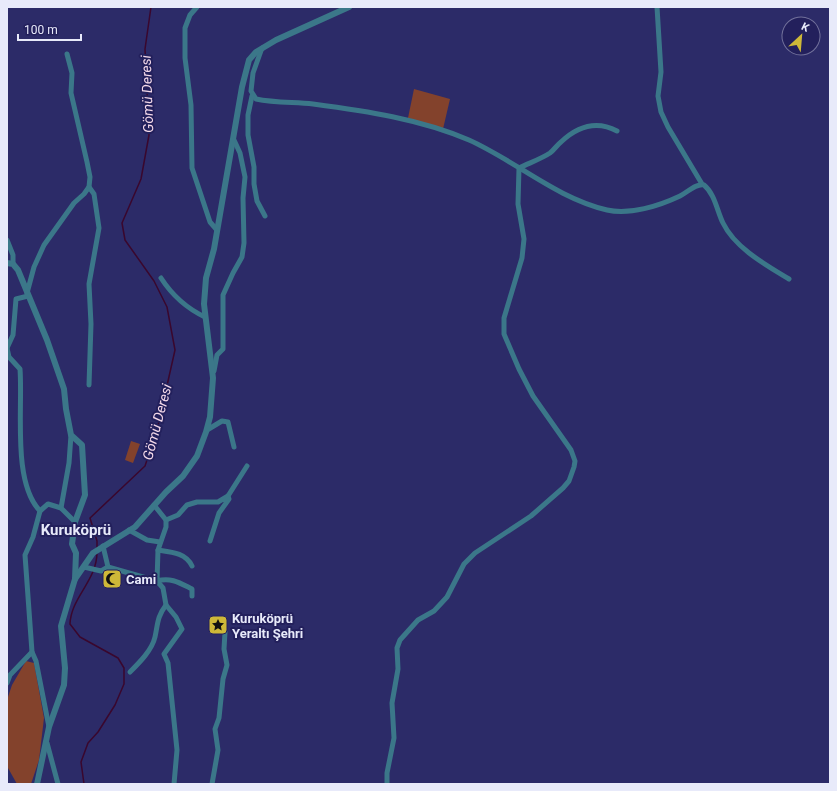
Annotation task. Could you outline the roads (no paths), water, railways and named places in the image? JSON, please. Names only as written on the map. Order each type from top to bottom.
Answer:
[{"type":"street","points":[[197,7],[190,15],[185,28],[185,58],[191,105],[192,168],[210,222],[217,230]]},
{"type":"street","points":[[213,378],[204,304],[206,278],[217,230],[246,69],[249,60],[262,48],[349,7]]},
{"type":"street","points":[[656,7],[661,72],[658,96],[661,112],[668,127],[702,184],[706,186],[712,194],[724,225],[734,240],[767,266],[789,278]]},
{"type":"street","points":[[262,48],[253,73],[251,91],[252,96],[248,115],[248,134],[254,166],[254,184],[258,201],[265,216]]},
{"type":"street","points":[[27,295],[34,267],[44,245],[74,203],[89,187],[90,177],[71,93],[72,73],[67,54]]},
{"type":"street","points":[[252,96],[256,99],[265,101],[342,108],[377,113],[409,121],[470,141],[562,193],[584,203],[608,210],[625,212],[642,208],[681,196],[702,184]]},
{"type":"street","points":[[519,168],[551,152],[561,141],[587,125],[597,124],[608,126],[617,131]]},
{"type":"street","points":[[75,579],[87,568],[94,553],[134,527],[183,476],[197,456],[207,430],[210,417],[216,355],[223,349],[223,295],[232,272],[242,257],[244,243],[243,198],[245,177],[240,153],[234,140]]},
{"type":"street","points":[[388,784],[387,773],[394,738],[392,704],[398,669],[397,648],[400,640],[418,620],[434,611],[446,597],[464,564],[475,553],[531,516],[563,488],[569,481],[574,467],[574,455],[533,396],[519,369],[504,334],[504,318],[522,258],[524,240],[518,204],[519,168]]},
{"type":"street","points":[[88,385],[91,324],[89,284],[99,228],[94,194],[89,187]]},
{"type":"street","points":[[7,240],[13,255],[10,264],[18,270],[27,295],[47,340],[64,389],[71,435],[69,463],[61,508]]},
{"type":"street","points":[[161,278],[170,291],[192,311],[205,317]]},
{"type":"street","points":[[27,295],[16,299],[14,335],[7,348],[9,357],[20,370],[20,432],[24,477],[35,506],[40,511]]},
{"type":"street","points":[[207,430],[222,421],[228,422],[234,447]]},
{"type":"street","points":[[38,782],[47,743],[49,726],[64,686],[65,668],[61,626],[75,579],[76,553],[72,544],[75,522],[85,495],[82,445],[71,435]]},
{"type":"street","points":[[210,541],[219,513],[229,499],[228,496],[247,466]]},
{"type":"street","points":[[166,520],[178,515],[187,505],[202,502],[218,502],[228,496]]},
{"type":"street","points":[[49,726],[36,661],[32,652],[26,555],[33,537],[40,511],[48,504],[61,508],[75,522]]},
{"type":"street","points":[[154,505],[166,520],[166,527],[158,550],[157,581]]},
{"type":"street","points":[[129,530],[148,540],[160,542]]},
{"type":"street","points":[[103,546],[108,567]]},
{"type":"street","points":[[158,550],[176,553],[189,559],[192,566]]},
{"type":"street","points":[[87,568],[101,571],[108,567],[157,581],[163,588],[166,605],[176,617],[182,629],[164,654],[168,663],[177,750],[174,784]]},
{"type":"street","points":[[157,581],[166,578],[174,580],[192,588],[192,596]]},
{"type":"street","points":[[130,672],[146,655],[155,637],[157,622],[166,605]]},
{"type":"street","points":[[212,784],[218,750],[214,729],[219,718],[223,679],[227,665],[224,649],[225,632]]},
{"type":"street","points":[[7,683],[10,675],[32,652]]},
{"type":"street","points":[[47,743],[58,784]]},
{"type":"waterway","name":"Gömü Deresi","points":[[97,549],[97,541],[90,518],[145,466],[157,430],[175,350],[167,307],[154,281],[125,240],[122,223],[141,179],[149,135],[145,49],[151,7]]},
{"type":"waterway","name":"Gömü Deresi","points":[[84,784],[81,762],[88,743],[98,732],[115,705],[124,684],[124,668],[118,658],[80,637],[70,624],[71,614],[93,572],[97,552]]},
{"type":"place","name":"Cami","points":[[112,579]]},
{"type":"place","name":"Kuruköprü Yeraltı Şehri","points":[[218,625]]},
{"type":"district","name":"Kuruköprü","points":[[76,530]]}]
